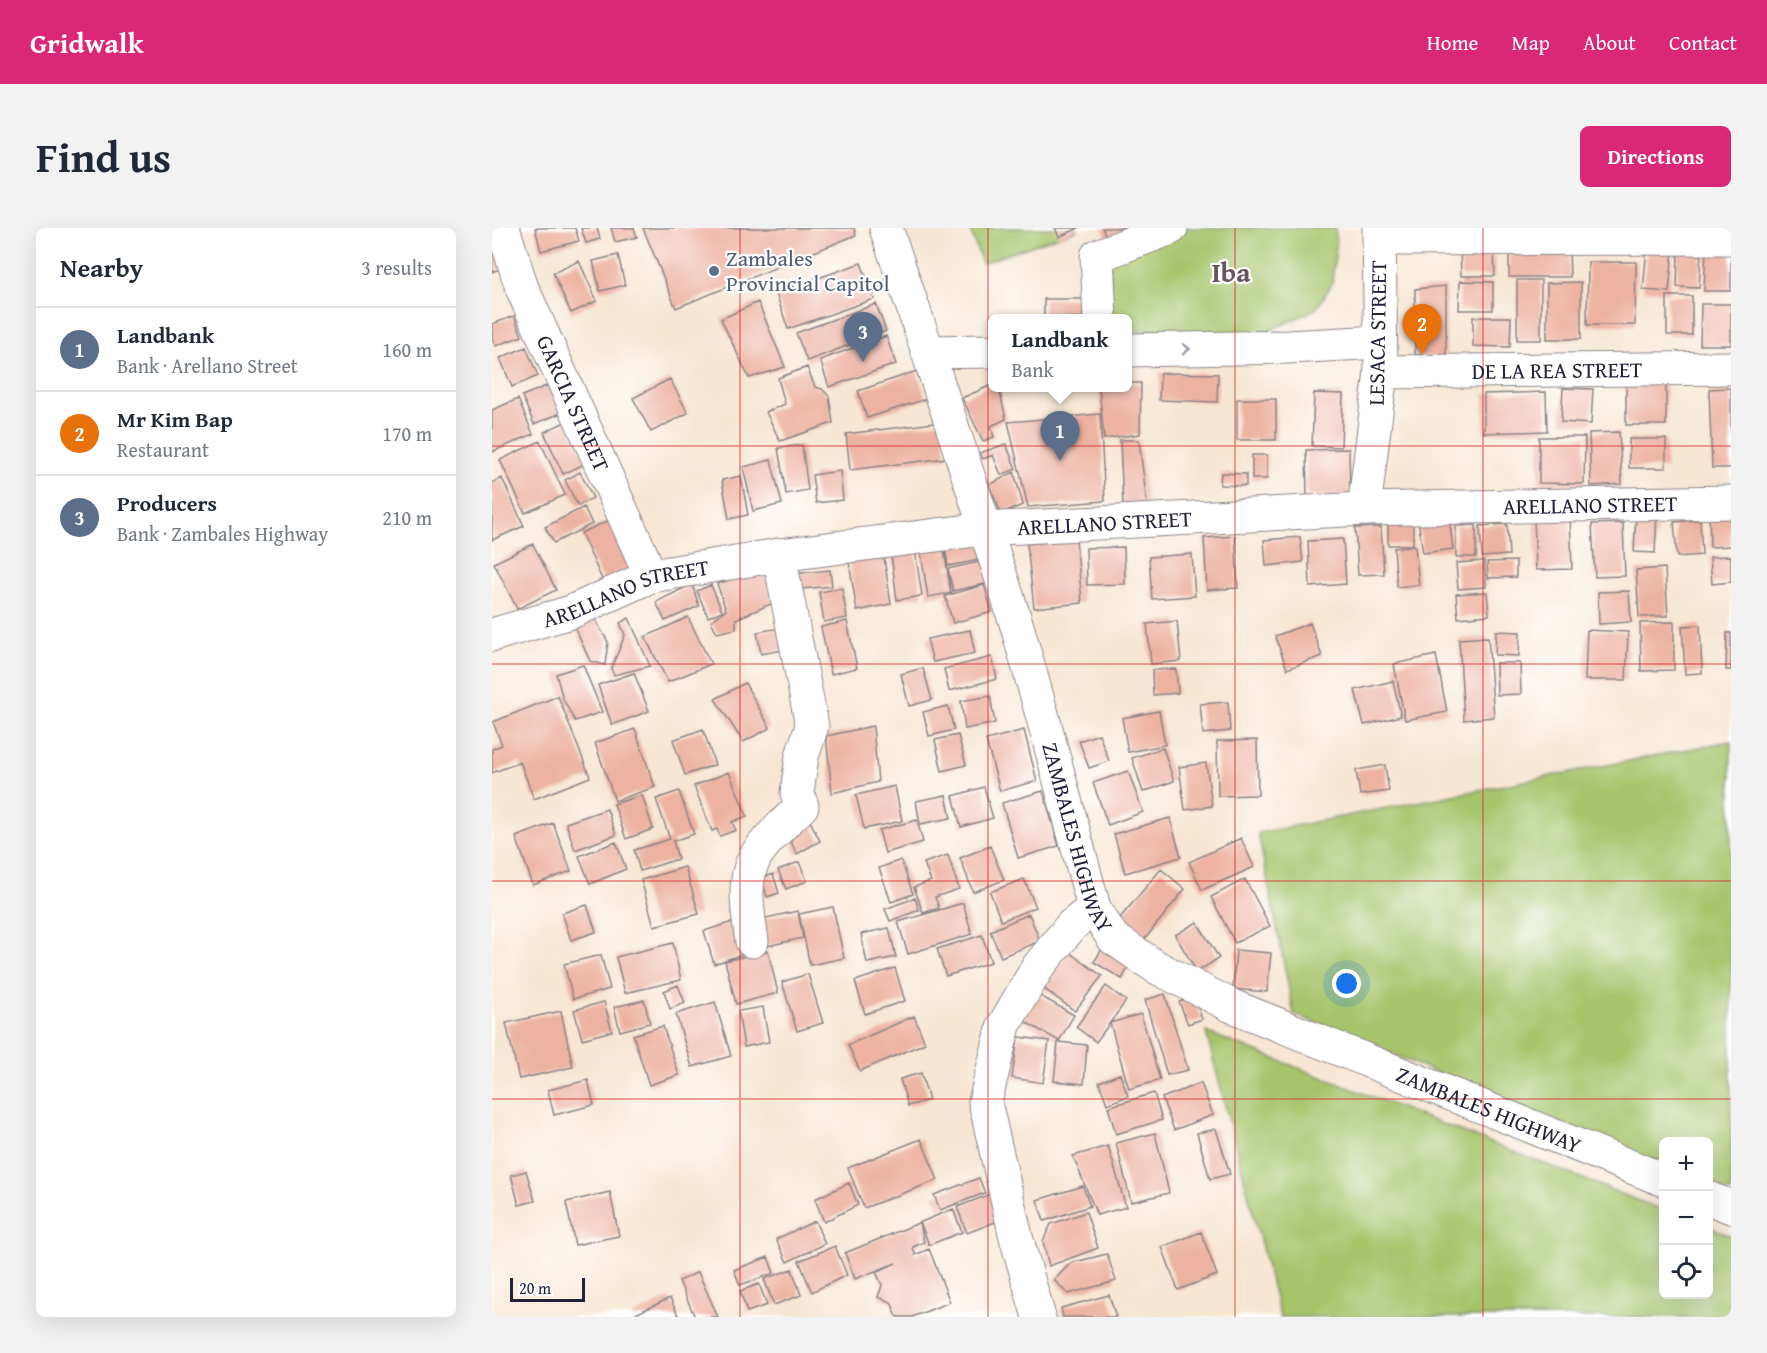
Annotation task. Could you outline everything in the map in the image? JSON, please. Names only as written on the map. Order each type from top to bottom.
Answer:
[{"type":"street","name":"GARCIA STREET","points":[[503,228],[522,288],[651,576]]},
{"type":"street","name":"ZAMBALES HIGHWAY","points":[[886,228],[1017,626],[1094,908],[1113,938],[1156,967],[1232,1006],[1659,1177]]},
{"type":"street","points":[[1100,314],[1098,256],[1171,228]]},
{"type":"street","points":[[1379,234],[1731,238]]},
{"type":"street","name":"LESACA STREET","points":[[1364,509],[1380,357],[1379,234]]},
{"type":"street","name":"DE LA REA STREET","points":[[1132,350],[1289,347],[1380,357],[1731,368]]},
{"type":"street","points":[[928,352],[988,351]]},
{"type":"street","name":"ARELLANO STREET","points":[[492,635],[572,612],[651,576],[779,555],[984,529],[1364,509],[1731,502]]},
{"type":"street","points":[[752,941],[748,883],[756,856],[802,806],[797,793],[802,756],[812,726],[779,555]]},
{"type":"street","points":[[1038,1317],[985,1102],[1004,1025],[1038,967],[1072,925],[1094,908]]},
{"type":"street","points":[[1713,1200],[1731,1207]]},
{"type":"green space","points":[[969,228],[1076,228],[1077,230],[982,263]]},
{"type":"green space","points":[[1118,228],[1335,228],[1336,246],[1332,284],[1316,309],[1263,334],[1132,331],[1132,314],[1109,314],[1111,231]]},
{"type":"green space","points":[[1731,741],[1731,1193],[1713,1186],[1713,1137],[1659,1137],[1659,1163],[1294,1014],[1258,833]]},
{"type":"green space","points":[[1206,1032],[1659,1208],[1659,1299],[1713,1299],[1713,1229],[1731,1236],[1731,1317],[1280,1317]]},
{"type":"building","points":[[535,228],[575,228],[579,241],[541,251]]},
{"type":"building","points":[[581,228],[597,228],[600,239],[586,243]]},
{"type":"building","points":[[611,228],[634,228],[637,237],[615,242]]},
{"type":"building","name":"Zambales Provincial Capitol","points":[[643,228],[854,228],[856,235],[676,308]]},
{"type":"building","points":[[1055,228],[1079,228],[1059,237]]},
{"type":"building","points":[[1102,228],[1130,228],[1107,238]]},
{"type":"building","points":[[1509,245],[1569,245],[1570,277],[1509,277]]},
{"type":"building","points":[[500,247],[507,266],[492,272],[492,251]]},
{"type":"building","points":[[1460,247],[1494,247],[1495,276],[1461,276]]},
{"type":"building","points":[[1647,248],[1673,251],[1669,292],[1643,290]]},
{"type":"building","points":[[1706,250],[1731,251],[1731,291],[1704,291]]},
{"type":"building","points":[[1678,251],[1701,252],[1699,288],[1677,287]]},
{"type":"building","points":[[618,255],[625,285],[600,291],[593,261]]},
{"type":"building","points":[[579,261],[597,301],[571,313],[553,273]]},
{"type":"building","points":[[1588,262],[1636,262],[1635,325],[1587,325]]},
{"type":"building","points":[[861,263],[874,299],[788,329],[776,293]]},
{"type":"building","points":[[1517,280],[1541,280],[1541,340],[1517,340]]},
{"type":"building","points":[[1460,281],[1493,282],[1493,310],[1459,310]]},
{"type":"building","points":[[1581,282],[1581,339],[1547,339],[1547,283]]},
{"type":"building","points":[[1446,286],[1446,358],[1415,356],[1415,289]]},
{"type":"building","points":[[1667,296],[1692,296],[1692,335],[1667,335]]},
{"type":"building","points":[[1044,299],[1083,299],[1083,314],[1044,314]]},
{"type":"building","points":[[758,302],[785,367],[749,378],[721,319]]},
{"type":"building","points":[[876,304],[886,331],[807,361],[796,333]]},
{"type":"building","points":[[1701,304],[1731,304],[1731,345],[1700,345]]},
{"type":"building","points":[[514,316],[522,336],[495,346],[492,338],[492,324]]},
{"type":"building","points":[[1473,317],[1511,317],[1510,347],[1473,346]]},
{"type":"building","points":[[886,336],[896,364],[829,387],[820,360]]},
{"type":"building","points":[[526,347],[538,376],[512,387],[500,358]]},
{"type":"building","points":[[807,367],[815,387],[822,389],[829,396],[833,423],[780,441],[766,412],[785,404],[778,378]]},
{"type":"building","points":[[917,371],[926,399],[867,418],[858,391]]},
{"type":"building","points":[[1160,373],[1218,374],[1217,402],[1159,400]]},
{"type":"building","points":[[1666,377],[1666,425],[1626,425],[1626,378]]},
{"type":"building","points":[[670,379],[688,413],[651,432],[633,398]]},
{"type":"building","points":[[554,383],[566,411],[534,424],[522,396]]},
{"type":"building","points":[[1132,383],[1141,383],[1140,434],[1104,439],[1099,392],[1132,392]]},
{"type":"building","points":[[988,387],[988,392],[1000,392],[1006,419],[991,426],[994,437],[983,441],[962,398]]},
{"type":"building","points":[[1563,388],[1593,389],[1591,424],[1561,422]]},
{"type":"building","points":[[1731,388],[1731,468],[1712,468],[1709,389]]},
{"type":"building","points":[[1546,392],[1547,431],[1484,433],[1484,394]]},
{"type":"building","points":[[1314,393],[1343,394],[1341,447],[1312,446]]},
{"type":"building","points":[[518,399],[533,434],[492,452],[492,410]]},
{"type":"building","points":[[1237,399],[1276,399],[1276,440],[1237,440]]},
{"type":"building","points":[[1100,414],[1105,501],[1028,507],[1008,422]]},
{"type":"building","points":[[567,421],[587,463],[563,474],[544,432]]},
{"type":"building","points":[[942,422],[946,458],[850,470],[846,434]]},
{"type":"building","points":[[1619,432],[1622,484],[1591,486],[1589,433]]},
{"type":"building","points":[[1539,437],[1585,437],[1584,484],[1539,483]]},
{"type":"building","points":[[1629,439],[1666,439],[1666,468],[1629,468]]},
{"type":"building","points":[[1120,440],[1139,440],[1147,504],[1123,506]]},
{"type":"building","points":[[540,441],[565,495],[525,513],[500,460]]},
{"type":"building","points":[[1006,444],[1016,469],[1001,475],[993,455],[983,459],[980,453]]},
{"type":"building","points":[[802,445],[808,490],[786,494],[778,448]]},
{"type":"building","points":[[1349,449],[1350,495],[1307,496],[1306,450]]},
{"type":"building","points":[[1252,455],[1267,455],[1267,479],[1252,479]]},
{"type":"building","points":[[771,460],[782,504],[753,511],[743,467]]},
{"type":"building","points":[[840,471],[843,500],[816,503],[812,475]]},
{"type":"building","points":[[580,472],[593,498],[578,506],[565,480]]},
{"type":"building","points":[[1014,472],[1023,505],[1001,513],[989,485]]},
{"type":"building","points":[[1221,473],[1246,474],[1246,486],[1220,485]]},
{"type":"building","points":[[741,476],[748,515],[729,519],[722,480]]},
{"type":"building","points":[[502,478],[524,526],[492,540],[492,483]]},
{"type":"building","points":[[584,507],[592,524],[554,543],[545,527]]},
{"type":"building","points":[[1709,508],[1731,508],[1731,546],[1710,547]]},
{"type":"building","points":[[1636,512],[1657,513],[1655,553],[1634,552]]},
{"type":"building","points":[[1570,515],[1572,569],[1536,570],[1534,516]]},
{"type":"building","points":[[619,516],[643,572],[606,588],[581,533]]},
{"type":"building","points":[[1449,516],[1453,549],[1423,553],[1418,520]]},
{"type":"building","points":[[1700,520],[1702,555],[1677,557],[1674,522]]},
{"type":"building","points":[[1388,521],[1413,521],[1413,545],[1388,545]]},
{"type":"building","points":[[1623,523],[1625,576],[1595,577],[1592,524]]},
{"type":"building","points":[[1507,524],[1509,555],[1482,557],[1480,526]]},
{"type":"building","points":[[1476,525],[1476,557],[1456,557],[1456,526]]},
{"type":"building","points":[[1381,527],[1384,574],[1358,575],[1355,528]]},
{"type":"building","points":[[1235,536],[1238,588],[1207,590],[1204,538]]},
{"type":"building","points":[[1300,537],[1303,562],[1266,566],[1264,540]]},
{"type":"building","points":[[1076,539],[1082,603],[1034,608],[1027,544]]},
{"type":"building","points":[[1343,539],[1346,584],[1310,587],[1308,541]]},
{"type":"building","points":[[982,540],[985,559],[948,566],[945,546]]},
{"type":"building","points":[[533,544],[556,590],[517,609],[494,563]]},
{"type":"building","points":[[943,544],[951,593],[928,597],[920,547]]},
{"type":"building","points":[[1415,546],[1419,585],[1397,587],[1394,548]]},
{"type":"building","points":[[1124,547],[1125,584],[1087,585],[1086,548]]},
{"type":"building","points":[[915,550],[922,596],[897,600],[891,554]]},
{"type":"building","points":[[883,551],[891,604],[857,611],[848,556]]},
{"type":"building","points":[[1192,554],[1195,596],[1152,599],[1149,557]]},
{"type":"building","points":[[1731,556],[1731,582],[1712,584],[1710,557]]},
{"type":"building","points":[[988,560],[993,582],[953,591],[948,569]]},
{"type":"building","points":[[1484,561],[1486,587],[1458,589],[1456,563]]},
{"type":"building","points":[[1516,561],[1516,577],[1488,578],[1487,562]]},
{"type":"building","points":[[1665,568],[1668,616],[1639,617],[1636,570]]},
{"type":"building","points":[[766,569],[773,603],[736,619],[736,629],[717,633],[711,621],[726,610],[717,584]]},
{"type":"building","points":[[830,570],[832,586],[792,590],[791,574]]},
{"type":"building","points":[[692,584],[699,606],[665,621],[656,602]]},
{"type":"building","points":[[711,585],[722,611],[708,617],[697,591]]},
{"type":"building","points":[[984,585],[992,612],[953,623],[945,596]]},
{"type":"building","points":[[842,588],[847,618],[824,622],[819,592]]},
{"type":"building","points":[[1629,591],[1631,622],[1599,624],[1598,592]]},
{"type":"building","points":[[1487,592],[1489,615],[1458,618],[1456,594]]},
{"type":"building","points":[[688,617],[711,664],[668,682],[645,637]]},
{"type":"building","points":[[629,618],[650,666],[614,675],[611,669],[625,635],[620,623]]},
{"type":"building","points":[[595,619],[608,642],[605,665],[590,661],[575,628]]},
{"type":"building","points":[[847,621],[857,668],[831,674],[821,627]]},
{"type":"building","points":[[1177,621],[1181,661],[1151,664],[1147,624]]},
{"type":"building","points":[[1674,622],[1674,670],[1641,671],[1640,623]]},
{"type":"building","points":[[1310,623],[1322,656],[1287,669],[1275,636]]},
{"type":"building","points":[[1700,625],[1702,673],[1685,674],[1682,626]]},
{"type":"building","points":[[785,627],[789,649],[761,654],[757,632]]},
{"type":"building","points":[[970,630],[975,653],[933,662],[927,639]]},
{"type":"building","points":[[1587,630],[1628,632],[1626,680],[1585,680]]},
{"type":"building","points":[[1496,631],[1520,632],[1519,656],[1495,655]]},
{"type":"building","points":[[1727,633],[1731,633],[1731,670],[1726,670]]},
{"type":"building","points":[[1488,637],[1494,717],[1464,720],[1459,639]]},
{"type":"building","points":[[1436,655],[1447,712],[1405,720],[1394,664]]},
{"type":"building","points":[[992,657],[997,679],[949,691],[944,669]]},
{"type":"building","points":[[1496,663],[1520,663],[1521,694],[1497,695]]},
{"type":"building","points":[[583,665],[602,712],[575,721],[563,699],[556,674]]},
{"type":"building","points":[[923,668],[932,700],[909,706],[901,674]]},
{"type":"building","points":[[1176,669],[1178,693],[1153,695],[1152,670]]},
{"type":"building","points":[[634,673],[649,711],[612,725],[598,685]]},
{"type":"building","points":[[1393,681],[1401,716],[1364,725],[1355,690]]},
{"type":"building","points":[[745,683],[770,728],[743,742],[715,699]]},
{"type":"building","points":[[558,696],[590,777],[534,799],[520,762],[492,773],[492,749],[502,745],[493,722]]},
{"type":"building","points":[[990,696],[995,723],[965,729],[961,701]]},
{"type":"building","points":[[1228,702],[1230,731],[1203,734],[1200,704]]},
{"type":"building","points":[[948,706],[954,730],[929,736],[923,712]]},
{"type":"building","points":[[1159,711],[1165,745],[1128,752],[1122,718]]},
{"type":"building","points":[[873,726],[878,782],[832,793],[826,736]]},
{"type":"building","points":[[635,729],[655,787],[615,801],[595,743]]},
{"type":"building","points":[[703,729],[715,765],[685,775],[673,740]]},
{"type":"building","points":[[1024,730],[1037,781],[1000,791],[986,740]]},
{"type":"building","points":[[1099,734],[1109,761],[1089,768],[1079,741]]},
{"type":"building","points":[[958,735],[966,765],[942,771],[935,740]]},
{"type":"building","points":[[1257,740],[1258,795],[1218,796],[1217,741]]},
{"type":"building","points":[[1163,748],[1174,781],[1143,792],[1132,758]]},
{"type":"building","points":[[1206,763],[1212,806],[1185,810],[1179,767]]},
{"type":"building","points":[[1385,765],[1389,791],[1360,795],[1356,770]]},
{"type":"building","points":[[1128,771],[1143,812],[1108,825],[1093,783]]},
{"type":"building","points":[[729,772],[747,816],[732,822],[736,830],[720,836],[717,829],[712,831],[694,786]]},
{"type":"building","points":[[895,786],[902,821],[864,829],[856,795]]},
{"type":"building","points":[[984,787],[993,818],[961,827],[953,796]]},
{"type":"building","points":[[679,791],[694,834],[673,841],[678,859],[640,871],[634,850],[670,839],[656,799]]},
{"type":"building","points":[[1043,791],[1059,846],[1018,858],[1002,803]]},
{"type":"building","points":[[642,795],[653,829],[626,839],[614,804]]},
{"type":"building","points":[[946,795],[951,818],[920,824],[916,801]]},
{"type":"building","points":[[607,809],[616,835],[575,850],[566,823]]},
{"type":"building","points":[[806,813],[820,841],[797,854],[783,826]]},
{"type":"building","points":[[1170,818],[1181,857],[1125,873],[1114,834]]},
{"type":"building","points":[[917,820],[923,842],[885,853],[879,830]]},
{"type":"building","points":[[553,823],[571,871],[533,885],[516,837]]},
{"type":"building","points":[[1241,838],[1254,867],[1202,890],[1189,862]]},
{"type":"building","points":[[616,842],[626,869],[590,884],[579,856]]},
{"type":"building","points":[[990,846],[1004,880],[973,892],[960,858]]},
{"type":"building","points":[[948,855],[959,889],[935,897],[939,908],[923,913],[914,887],[931,881],[924,863]]},
{"type":"building","points":[[901,860],[913,894],[891,902],[879,868]]},
{"type":"building","points":[[799,862],[807,881],[786,889],[778,870]]},
{"type":"building","points":[[685,867],[699,914],[654,926],[641,880]]},
{"type":"building","points":[[1161,869],[1185,889],[1140,945],[1115,924]]},
{"type":"building","points":[[773,874],[779,893],[767,897],[762,878]]},
{"type":"building","points":[[1024,879],[1036,907],[1001,921],[990,892]]},
{"type":"building","points":[[1245,879],[1270,926],[1235,943],[1211,897]]},
{"type":"building","points":[[915,898],[919,910],[890,921],[885,909]]},
{"type":"building","points":[[963,903],[972,934],[908,954],[898,922]]},
{"type":"building","points":[[587,905],[596,932],[571,940],[562,913]]},
{"type":"building","points":[[833,907],[844,958],[810,965],[799,914]]},
{"type":"building","points":[[798,911],[803,938],[767,946],[761,919]]},
{"type":"building","points":[[1029,914],[1040,941],[1001,957],[990,931]]},
{"type":"building","points":[[739,920],[749,952],[714,964],[704,931]]},
{"type":"building","points":[[1197,922],[1219,958],[1197,972],[1175,935]]},
{"type":"building","points":[[889,928],[896,957],[867,963],[861,934]]},
{"type":"building","points":[[982,935],[991,962],[946,976],[937,949]]},
{"type":"building","points":[[673,943],[681,980],[625,993],[616,957]]},
{"type":"building","points":[[1105,944],[1133,960],[1122,979],[1094,962]]},
{"type":"building","points":[[1236,950],[1271,953],[1267,992],[1233,989]]},
{"type":"building","points":[[768,951],[778,993],[736,1004],[725,961]]},
{"type":"building","points":[[1069,952],[1102,976],[1075,1011],[1043,988]]},
{"type":"building","points":[[601,955],[610,989],[573,999],[564,964]]},
{"type":"building","points":[[895,968],[905,1001],[865,1014],[855,981]]},
{"type":"building","points":[[808,974],[823,1023],[797,1031],[782,982]]},
{"type":"building","points":[[678,985],[685,1003],[670,1009],[664,991]]},
{"type":"building","points":[[1106,986],[1126,1001],[1096,1042],[1076,1027]]},
{"type":"building","points":[[1037,994],[1074,1015],[1059,1041],[1022,1020]]},
{"type":"building","points":[[1165,994],[1188,1070],[1167,1075],[1145,1000]]},
{"type":"building","points":[[1194,996],[1202,1019],[1188,1024],[1179,1002]]},
{"type":"building","points":[[644,1000],[650,1023],[620,1031],[614,1007]]},
{"type":"building","points":[[604,1002],[612,1031],[582,1039],[574,1010]]},
{"type":"building","points":[[715,1002],[731,1056],[692,1067],[676,1014]]},
{"type":"building","points":[[763,1007],[769,1042],[744,1047],[738,1011]]},
{"type":"building","points":[[561,1011],[573,1067],[519,1079],[506,1023]]},
{"type":"building","points":[[1141,1014],[1160,1080],[1129,1089],[1110,1023]]},
{"type":"building","points":[[914,1016],[925,1043],[860,1071],[848,1045]]},
{"type":"building","points":[[663,1026],[679,1075],[649,1085],[633,1035]]},
{"type":"building","points":[[1018,1037],[1049,1041],[1043,1083],[1012,1078]]},
{"type":"building","points":[[1058,1042],[1087,1045],[1084,1084],[1054,1081]]},
{"type":"building","points":[[921,1073],[929,1100],[908,1106],[900,1079]]},
{"type":"building","points":[[1120,1074],[1128,1096],[1107,1104],[1099,1082]]},
{"type":"building","points":[[588,1080],[594,1105],[554,1115],[548,1090]]},
{"type":"building","points":[[1201,1083],[1213,1115],[1174,1130],[1162,1098]]},
{"type":"building","points":[[1154,1093],[1162,1120],[1116,1134],[1108,1107]]},
{"type":"building","points":[[1216,1129],[1230,1174],[1210,1179],[1197,1133]]},
{"type":"building","points":[[1155,1133],[1169,1193],[1131,1202],[1116,1143]]},
{"type":"building","points":[[921,1139],[938,1180],[864,1208],[848,1168]]},
{"type":"building","points":[[1108,1146],[1126,1207],[1097,1215],[1073,1156]]},
{"type":"building","points":[[526,1171],[535,1201],[519,1205],[511,1175]]},
{"type":"building","points":[[979,1178],[985,1193],[940,1210],[934,1195]]},
{"type":"building","points":[[849,1183],[858,1205],[824,1222],[815,1199]]},
{"type":"building","points":[[1083,1186],[1090,1206],[1044,1221],[1037,1200]]},
{"type":"building","points":[[610,1192],[619,1236],[575,1245],[566,1202]]},
{"type":"building","points":[[993,1193],[1003,1219],[967,1233],[957,1207]]},
{"type":"building","points":[[953,1209],[962,1232],[929,1245],[920,1222]]},
{"type":"building","points":[[1086,1212],[1098,1248],[1049,1266],[1043,1241],[1051,1224]]},
{"type":"building","points":[[815,1221],[825,1244],[787,1262],[776,1239]]},
{"type":"building","points":[[920,1222],[924,1242],[913,1247],[915,1255],[929,1249],[950,1302],[912,1317],[897,1317],[891,1302],[878,1297],[882,1285],[876,1272],[896,1263],[855,1279],[845,1253]]},
{"type":"building","points":[[1201,1232],[1217,1275],[1178,1290],[1162,1247]]},
{"type":"building","points":[[835,1246],[847,1275],[812,1292],[799,1261]]},
{"type":"building","points":[[1107,1254],[1116,1281],[1068,1294],[1054,1280],[1071,1263]]},
{"type":"building","points":[[768,1257],[774,1273],[740,1285],[734,1270]]},
{"type":"building","points":[[792,1269],[801,1295],[774,1305],[764,1279]]},
{"type":"building","points":[[698,1272],[718,1317],[695,1317],[679,1281]]},
{"type":"building","points":[[759,1284],[767,1305],[747,1312],[740,1291]]},
{"type":"building","points":[[1109,1295],[1116,1317],[1063,1317],[1061,1308]]},
{"type":"building","points":[[670,1298],[679,1317],[629,1317]]},
{"type":"place","name":"Zambales Provincial Capitol","points":[[714,271]]},
{"type":"place","name":"Mr Kim Bap","points":[[1422,354]]},
{"type":"place","name":"Producers","points":[[863,362]]},
{"type":"place","name":"Landbank","points":[[1060,461]]},
{"type":"district","name":"Iba","points":[[1231,272]]}]
